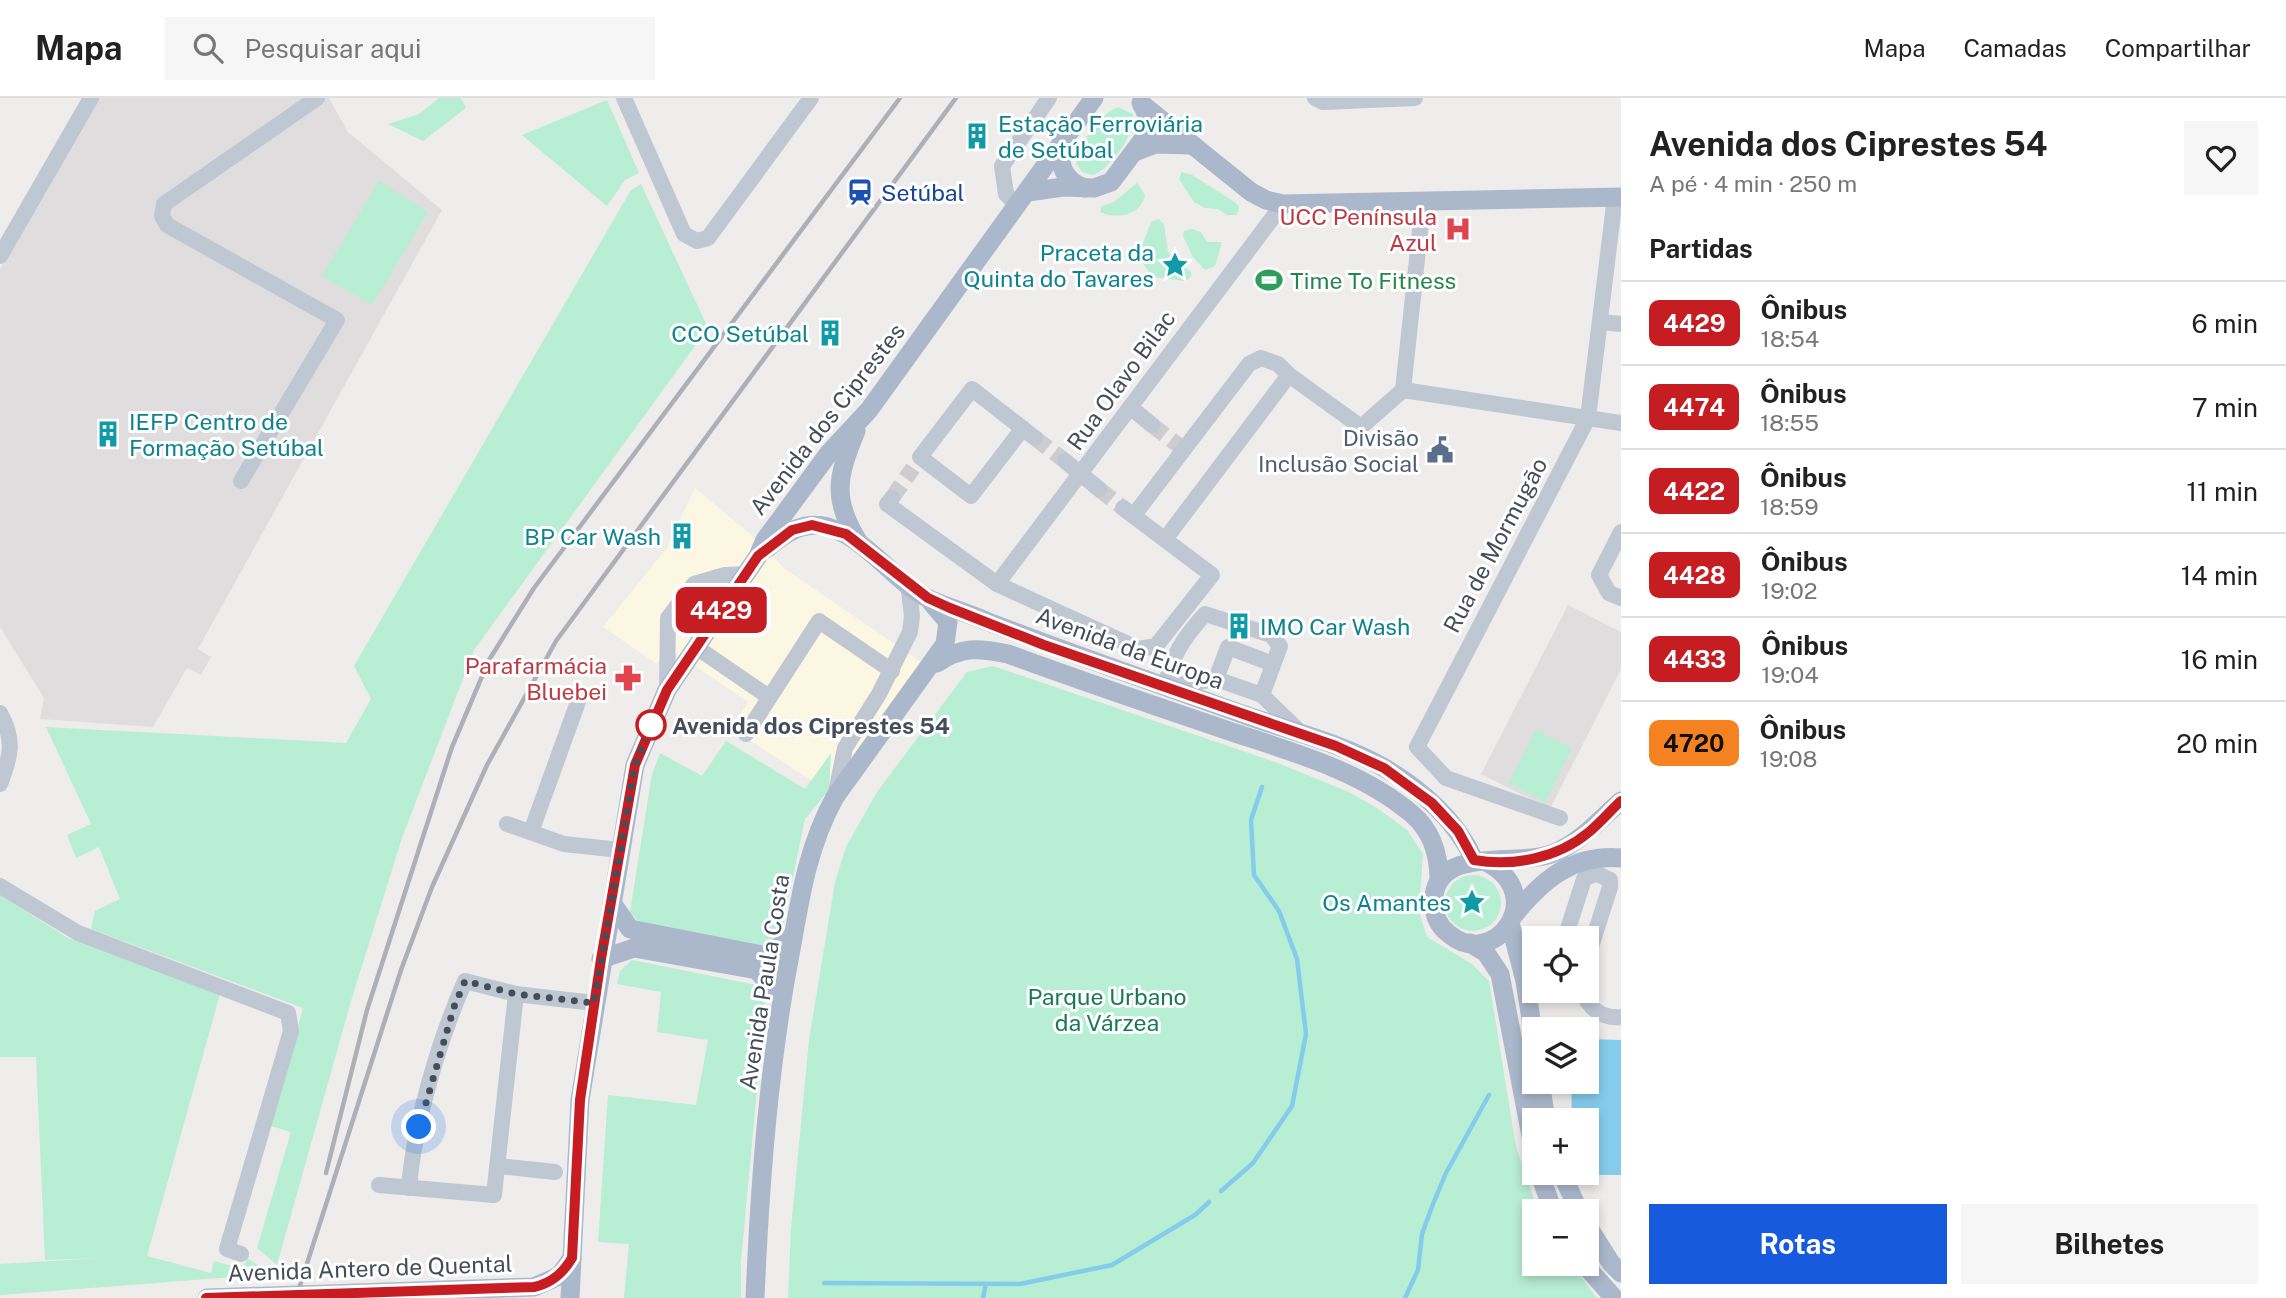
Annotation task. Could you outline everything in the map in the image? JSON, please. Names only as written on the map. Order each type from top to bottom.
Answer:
[{"type":"main road","name":"Avenida dos Ciprestes","points":[[570,1298],[580,1100],[601,959],[635,765],[667,690],[758,556],[785,511],[829,453],[859,424],[1094,99]]},
{"type":"main road","points":[[1023,199],[1063,187],[1102,187],[1111,181],[1134,152],[1149,126],[1139,100]]},
{"type":"main road","points":[[1139,100],[1251,192],[1266,200],[1283,204],[1618,197]]},
{"type":"main road","points":[[1063,139],[1060,156],[1063,170],[1071,181],[1086,188]]},
{"type":"main road","points":[[1134,152],[1155,144],[1191,145]]},
{"type":"main road","points":[[859,424],[840,471],[839,495],[847,523],[861,545]]},
{"type":"main road","name":"Avenida da Europa","points":[[758,556],[792,530],[812,525],[846,534],[928,598],[1044,645],[1303,735],[1384,768],[1432,803],[1458,831],[1481,862]]},
{"type":"main road","name":"Avenida Paula Costa","points":[[755,1298],[762,1187],[781,998],[803,876],[821,823],[835,797],[945,644],[949,629],[944,616],[928,598]]},
{"type":"main road","name":"Avenida da Europa","points":[[930,668],[954,652],[976,648],[1008,654],[1323,763],[1375,787],[1414,815],[1430,837],[1439,857],[1439,880]]},
{"type":"main road","points":[[1526,1108],[1500,974],[1486,953],[1469,943],[1454,939],[1436,919],[1433,906],[1439,880],[1460,863],[1540,858],[1555,853],[1588,833],[1614,811]]},
{"type":"main road","points":[[1614,811],[1596,834],[1598,842],[1616,858]]},
{"type":"main road","points":[[1469,943],[1493,940],[1531,894],[1556,875],[1581,861],[1616,858]]},
{"type":"main road","points":[[1481,862],[1510,880],[1516,893],[1512,920],[1531,1017]]},
{"type":"main road","points":[[612,903],[630,929],[767,956],[793,936]]},
{"type":"main road","points":[[601,959],[634,948],[757,970],[781,998]]},
{"type":"main road","points":[[1599,1244],[1621,1273]]},
{"type":"main road","name":"Avenida Antero de Quental","points":[[207,1298],[534,1287],[559,1276],[572,1258]]},
{"type":"main road","points":[[1595,1276],[1614,1298]]},
{"type":"street","points":[[0,256],[91,98]]},
{"type":"street","points":[[241,481],[337,320],[167,225],[162,216],[164,204],[317,98]]},
{"type":"street","points":[[624,98],[684,234],[697,241],[708,238],[811,98]]},
{"type":"street","points":[[1023,199],[1006,194],[1002,166],[1049,98]]},
{"type":"street","points":[[1315,98],[1323,103],[1415,98]]},
{"type":"street","name":"Rua de Mormugão","points":[[1560,818],[1446,778],[1416,747],[1588,418],[1618,197]]},
{"type":"street","points":[[890,501],[997,584],[1139,649],[1156,646],[1212,575],[1129,511],[1249,364],[1261,358],[1278,364],[1289,375],[1361,427],[1403,390],[1423,203]]},
{"type":"street","name":"Rua Olavo Bilac","points":[[997,584],[1283,204]]},
{"type":"street","points":[[1600,316],[1621,314]]},
{"type":"street","points":[[1600,316],[1621,324]]},
{"type":"street","points":[[1166,538],[1289,375]]},
{"type":"street","points":[[972,389],[1029,433],[971,496],[916,463],[972,389]]},
{"type":"street","points":[[1403,390],[1621,423]]},
{"type":"street","points":[[1130,407],[1152,425]]},
{"type":"street","points":[[1065,461],[1098,489]]},
{"type":"street","points":[[1621,532],[1599,575],[1609,593],[1621,598]]},
{"type":"street","points":[[667,690],[668,618],[694,584],[725,575],[746,574]]},
{"type":"street","points":[[835,797],[845,748],[904,650],[912,624],[908,583]]},
{"type":"street","points":[[1262,695],[1280,646],[1271,635],[1205,614],[1191,629],[1168,670],[1166,687],[1216,679],[1262,695],[1303,735]]},
{"type":"street","points":[[746,734],[819,621],[892,671]]},
{"type":"street","points":[[695,647],[769,697]]},
{"type":"street","points":[[1216,679],[1228,647],[1273,664]]},
{"type":"street","points":[[531,832],[579,699]]},
{"type":"street","points":[[0,713],[11,736],[12,755],[0,784]]},
{"type":"street","points":[[507,824],[564,844],[620,850]]},
{"type":"street","points":[[1569,926],[1584,879],[1595,873],[1611,880],[1598,926]]},
{"type":"street","points":[[0,886],[78,933],[288,1013],[291,1031],[227,1250],[241,1254]]},
{"type":"street","points":[[409,1188],[412,1150],[465,981],[516,994],[594,1003]]},
{"type":"street","points":[[379,1185],[494,1195],[516,994]]},
{"type":"street","points":[[1591,1003],[1596,1011],[1610,1018],[1621,1017]]},
{"type":"street","points":[[498,1166],[555,1172]]},
{"type":"shaded area","points":[[95,98],[329,98],[348,132],[442,210],[198,649],[211,657],[201,675],[187,668],[153,727],[40,719],[44,698],[0,627],[0,269]]},
{"type":"shaded area","points":[[695,488],[755,538],[785,569],[930,668],[842,786],[812,781],[731,728],[748,702],[667,647],[657,664],[603,627],[666,549]]},
{"type":"shaded area","points":[[1568,605],[1621,632],[1621,669],[1550,809],[1481,774]]},
{"type":"green space","points":[[439,98],[461,98],[466,108],[423,141],[388,124],[419,114]]},
{"type":"green space","points":[[607,100],[639,173],[625,180],[607,206],[522,135]]},
{"type":"green space","points":[[1118,107],[1133,114],[1134,121],[1127,139],[1114,158],[1099,172],[1093,175],[1082,172],[1076,163],[1080,148],[1098,123]]},
{"type":"green space","points":[[1182,172],[1192,175],[1236,203],[1239,206],[1237,215],[1227,215],[1218,209],[1205,208],[1194,202],[1179,179]]},
{"type":"green space","points":[[379,181],[428,212],[372,305],[322,276]]},
{"type":"green space","points":[[1137,183],[1145,195],[1139,207],[1127,214],[1114,216],[1100,212],[1102,206],[1114,202]]},
{"type":"green space","points":[[641,184],[708,328],[474,650],[402,838],[351,1001],[277,1265],[257,1248],[291,1132],[271,1126],[303,1008],[91,929],[95,911],[120,899],[99,847],[76,858],[67,835],[91,824],[46,727],[346,743],[371,699],[354,666],[631,190]]},
{"type":"green space","points":[[1158,219],[1164,224],[1168,252],[1177,259],[1180,266],[1191,271],[1191,277],[1185,281],[1153,277],[1138,257],[1151,222]]},
{"type":"green space","points":[[1192,229],[1201,232],[1207,242],[1222,242],[1215,266],[1205,270],[1193,257],[1183,236],[1184,231]]},
{"type":"green space","name":"Parque Urbano da Várzea","points":[[993,666],[1275,762],[1349,792],[1407,830],[1423,854],[1419,912],[1427,937],[1472,964],[1489,981],[1516,1147],[1522,1164],[1522,1185],[1529,1185],[1534,1199],[1522,1199],[1522,1276],[1580,1276],[1597,1298],[788,1298],[791,1228],[809,1040],[835,882],[846,847],[877,792],[967,672]]},
{"type":"green space","points":[[1536,730],[1572,748],[1545,802],[1509,783]]},
{"type":"green space","points":[[726,741],[805,789],[831,753],[829,790],[805,819],[780,939],[763,948],[641,925],[630,912],[652,774],[660,753],[702,776]]},
{"type":"green space","points":[[1468,875],[1478,875],[1493,883],[1499,892],[1499,914],[1493,923],[1478,931],[1468,931],[1450,919],[1445,908],[1445,898],[1457,880]]},
{"type":"green space","points":[[0,895],[68,938],[220,994],[147,1256],[211,1273],[214,1261],[243,1269],[247,1258],[271,1274],[0,1295],[0,1264],[102,1258],[45,1260],[36,1057],[0,1057]]},
{"type":"green space","points":[[632,960],[756,985],[765,1001],[741,1262],[741,1298],[624,1298],[629,1244],[598,1242],[608,1095],[696,1105],[708,1040],[657,1032],[661,992],[617,984],[620,971]]},
{"type":"water","points":[[1599,1039],[1621,1040],[1621,1175],[1599,1175],[1599,1108],[1572,1108],[1571,1094],[1599,1094]]},
{"type":"waterway","points":[[1221,1191],[1253,1163],[1292,1106],[1306,1034],[1297,959],[1279,911],[1254,875],[1251,820],[1262,787]]},
{"type":"waterway","points":[[1405,1298],[1418,1270],[1422,1234],[1433,1204],[1446,1173],[1489,1095]]},
{"type":"waterway","points":[[824,1283],[1020,1284],[1112,1265],[1195,1215],[1209,1202]]},
{"type":"waterway","points":[[983,1298],[986,1284]]},
{"type":"tunnel","points":[[1152,425],[1178,445]]},
{"type":"tunnel","points":[[1035,438],[1065,461]]},
{"type":"tunnel","points":[[892,498],[913,468]]},
{"type":"tunnel","points":[[1099,489],[1123,508]]},
{"type":"railway","points":[[326,1173],[367,1010],[452,747],[489,660],[534,588],[900,98]]},
{"type":"railway","points":[[296,1298],[401,970],[432,887],[487,765],[556,641],[956,98]]},
{"type":"bus line","name":"4429","points":[[206,1298],[367,1290],[534,1287],[559,1276],[566,1269],[572,1258],[580,1100],[601,959],[635,765],[667,690],[758,556],[792,530],[812,525],[846,534],[928,598],[950,608],[1044,645],[1336,746],[1384,768],[1432,803],[1458,831],[1474,860],[1488,863],[1520,861],[1555,853],[1588,833],[1621,801]]},
{"type":"place","name":"Estação Ferroviária de Setúbal","points":[[977,136]]},
{"type":"place","name":"Setúbal","points":[[860,192]]},
{"type":"place","name":"UCC Península Azul","points":[[1458,229]]},
{"type":"place","name":"Praceta da Quinta do Tavares","points":[[1175,265]]},
{"type":"place","name":"Time To Fitness","points":[[1269,280]]},
{"type":"place","name":"CCO Setúbal","points":[[830,333]]},
{"type":"place","name":"IEFP Centro de Formação Setúbal","points":[[108,434]]},
{"type":"place","name":"Divisão Inclusão Social","points":[[1440,450]]},
{"type":"place","name":"BP Car Wash","points":[[682,536]]},
{"type":"place","name":"IMO Car Wash","points":[[1239,626]]},
{"type":"place","name":"Parafarmácia Bluebei","points":[[628,678]]},
{"type":"place","name":"Avenida dos Ciprestes 54","points":[[651,725]]},
{"type":"place","name":"Os Amantes","points":[[1472,902]]},
{"type":"route","points":[[419,1127],[454,1007],[465,981],[516,994],[594,1003],[635,765],[651,725]]}]
